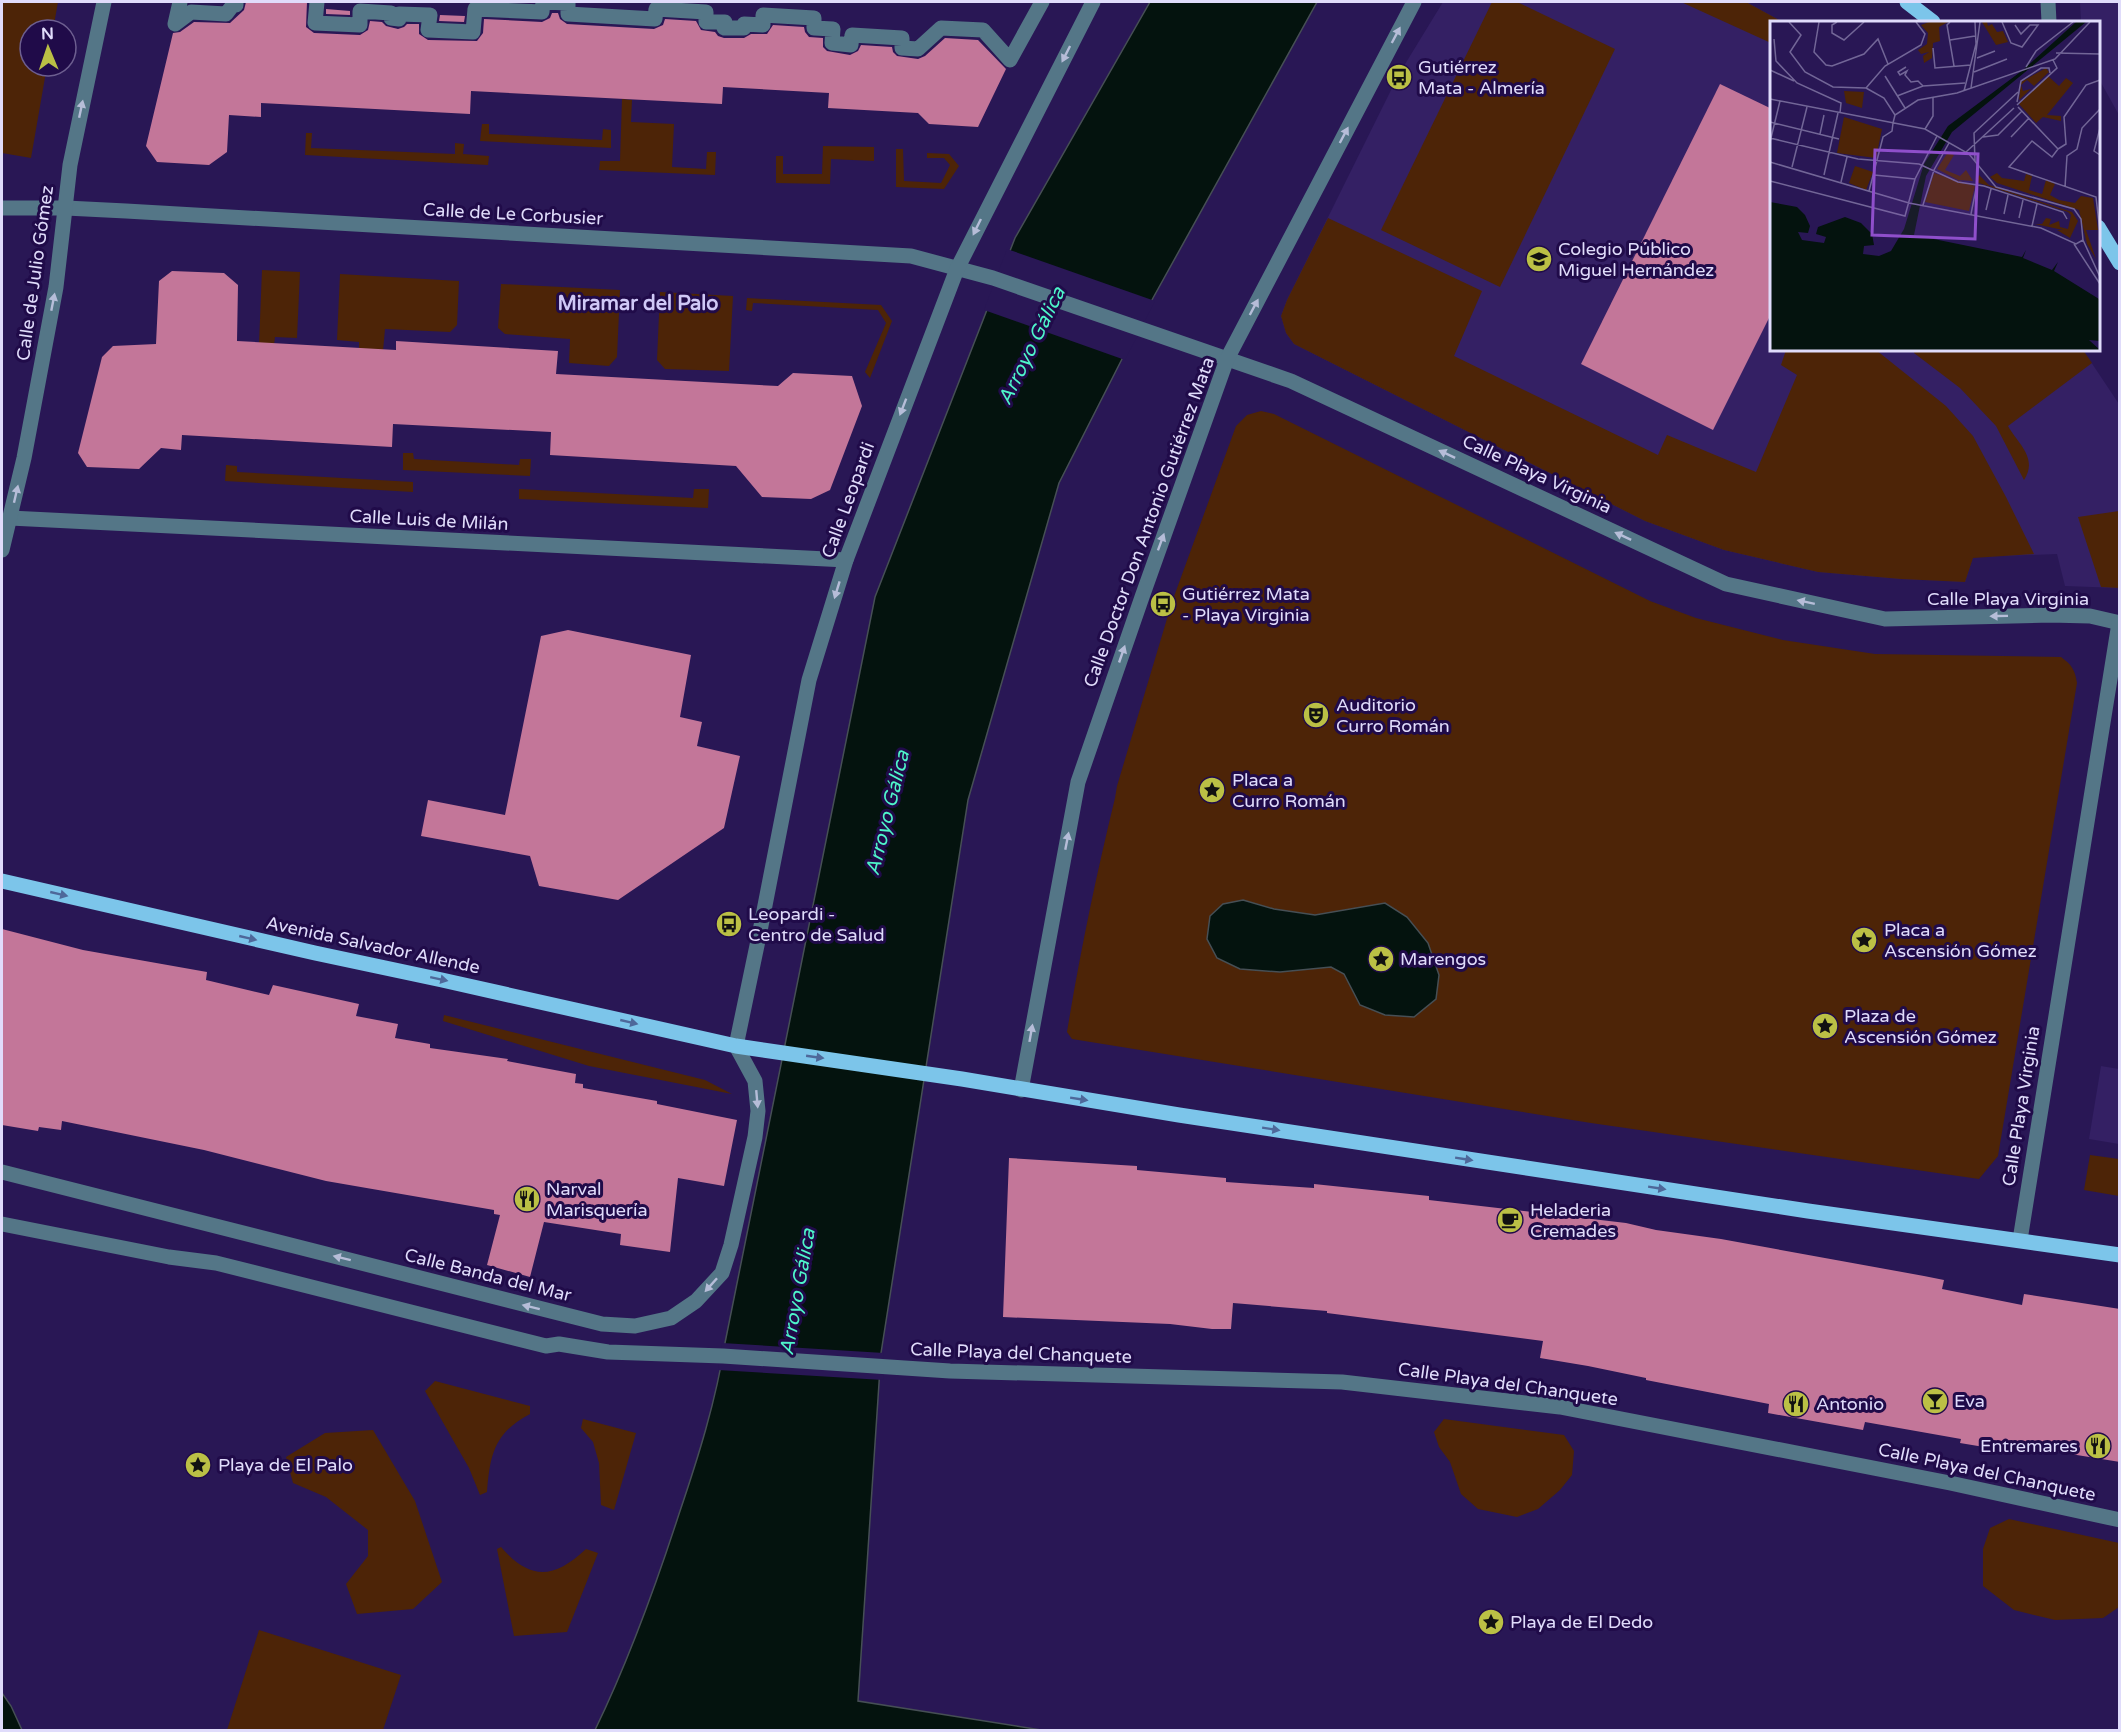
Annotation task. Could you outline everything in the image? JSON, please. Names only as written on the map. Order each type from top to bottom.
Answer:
[{"type":"main road","points":[[1907,2],[1932,21]]},
{"type":"main road","points":[[2100,230],[2120,263]]},
{"type":"main road","name":"Avenida Salvador Allende","points":[[2,881],[736,1046],[962,1079],[1796,1210],[2120,1255]]},
{"type":"street","name":"Calle de Julio Gómez","points":[[2,550],[24,458],[56,287],[70,165],[104,2]]},
{"type":"street","points":[[180,2],[175,24],[191,12],[226,14],[236,5],[236,2]]},
{"type":"street","points":[[317,2],[315,23],[360,26],[360,11],[391,13],[391,18],[399,19],[399,14],[430,15],[428,30],[462,32],[473,32],[475,9],[542,12],[543,2],[568,3],[568,14],[655,19],[656,9],[706,12],[706,22],[725,22],[724,28],[744,28],[744,24],[763,25],[763,15],[814,18],[813,28],[833,29],[832,43],[851,45],[852,35],[887,37],[902,38],[902,48],[918,49],[941,28],[983,30],[1010,60],[1042,2]]},
{"type":"street","name":"Calle Leopardi","points":[[736,1046],[809,680],[846,560],[957,268],[1093,2]]},
{"type":"street","name":"Calle Doctor Don Antonio Gutiérrez Mata","points":[[1021,1090],[1078,782],[1227,359],[1414,2]]},
{"type":"street","points":[[2048,2],[2049,21]]},
{"type":"street","name":"Calle de Le Corbusier","points":[[2,208],[66,208],[910,256],[957,268]]},
{"type":"street","name":"Calle Playa Virginia","points":[[957,268],[1291,381],[1726,584],[1885,619],[2050,615],[2090,616],[2119,623],[2020,1240]]},
{"type":"street","name":"Calle Luis de Milán","points":[[10,518],[846,560]]},
{"type":"street","name":"Calle Banda del Mar","points":[[2,1172],[568,1316],[602,1324],[635,1326],[671,1318],[696,1301],[722,1273],[731,1245],[755,1137],[758,1111],[755,1081],[736,1046]]},
{"type":"street","name":"Calle Playa del Chanquete","points":[[2,1224],[169,1257],[216,1263],[546,1346],[559,1344],[608,1352],[723,1356],[1060,1375],[1319,1380],[1560,1407],[1934,1480],[2120,1520]]},
{"type":"shaded area","points":[[2,2],[58,2],[55,18],[18,18],[18,78],[45,78],[31,158],[2,153]]},
{"type":"shaded area","name":"Colegio Público Miguel Hernández","points":[[1443,2],[1746,2],[1781,21],[1770,21],[1770,351],[2084,351],[2119,404],[2119,588],[2065,586],[2057,554],[1973,557],[1965,582],[1818,572],[1724,550],[1645,521],[1294,344],[1286,333],[1281,316],[1287,300],[1399,74]]},
{"type":"shaded area","points":[[1492,2],[1517,2],[1615,49],[1500,287],[1381,230]]},
{"type":"shaded area","points":[[1681,2],[1746,2],[1781,21],[1770,21],[1770,43]]},
{"type":"shaded area","points":[[2080,2],[2119,2],[2119,115],[2100,81],[2100,21],[2081,21]]},
{"type":"shaded area","points":[[622,99],[632,100],[631,122],[674,124],[672,167],[706,169],[707,152],[716,152],[715,175],[599,170],[600,161],[620,161]]},
{"type":"shaded area","points":[[482,124],[489,124],[489,134],[602,140],[603,129],[611,130],[611,148],[480,141]]},
{"type":"shaded area","points":[[306,133],[312,133],[311,148],[455,154],[455,143],[464,144],[463,154],[489,156],[488,165],[305,155]]},
{"type":"shaded area","points":[[823,146],[874,147],[874,161],[831,159],[830,184],[776,183],[776,156],[783,156],[783,174],[822,174]]},
{"type":"shaded area","points":[[896,149],[903,149],[904,181],[941,183],[950,165],[944,158],[927,158],[927,153],[949,154],[959,166],[944,189],[896,187]]},
{"type":"shaded area","points":[[1328,218],[1482,291],[1454,356],[1658,455],[1667,435],[1756,472],[1797,375],[1781,365],[1786,351],[1877,351],[1946,406],[1973,436],[2034,554],[1973,558],[1965,582],[1818,572],[1724,550],[1645,521],[1294,344],[1286,333],[1281,316]]},
{"type":"shaded area","points":[[262,270],[300,272],[297,338],[275,337],[274,345],[259,344]]},
{"type":"shaded area","points":[[340,274],[459,281],[457,325],[450,332],[385,329],[383,351],[359,349],[359,342],[337,340]]},
{"type":"shaded area","points":[[501,284],[620,290],[617,357],[609,366],[569,363],[570,339],[505,334],[498,328]]},
{"type":"shaded area","points":[[660,292],[733,296],[729,371],[665,369],[657,360]]},
{"type":"shaded area","points":[[747,298],[881,305],[892,321],[870,378],[865,372],[886,323],[878,310],[753,303],[752,311],[746,310]]},
{"type":"shaded area","points":[[1914,351],[2084,351],[2092,363],[2008,426],[2028,458],[2028,472],[2024,480],[1996,426],[1960,388]]},
{"type":"shaded area","points":[[1261,411],[1274,414],[1650,601],[1696,618],[1783,640],[1875,654],[2061,657],[2068,663],[2074,671],[2077,683],[1998,1156],[1979,1179],[1591,1123],[1072,1039],[1067,1032],[1072,1002],[1117,786],[1172,602],[1236,426],[1247,415]]},
{"type":"shaded area","points":[[403,453],[413,453],[414,459],[519,465],[520,459],[531,459],[530,476],[403,470]]},
{"type":"shaded area","points":[[226,465],[237,466],[237,472],[413,482],[413,492],[225,481]]},
{"type":"shaded area","points":[[519,489],[693,498],[694,489],[709,489],[708,508],[519,499]]},
{"type":"shaded area","points":[[2119,511],[2119,588],[2101,587],[2078,517]]},
{"type":"shaded area","points":[[444,1015],[705,1080],[732,1094],[589,1066],[443,1021]]},
{"type":"shaded area","points":[[2101,1066],[2119,1069],[2119,1144],[2089,1139]]},
{"type":"shaded area","points":[[2090,1155],[2119,1159],[2119,1196],[2084,1190]]},
{"type":"shaded area","points":[[435,1381],[530,1406],[530,1414],[509,1429],[496,1446],[492,1456],[487,1492],[480,1495],[469,1468],[425,1391]]},
{"type":"shaded area","points":[[583,1419],[636,1433],[614,1510],[601,1505],[599,1463],[593,1442],[581,1428]]},
{"type":"shaded area","points":[[1444,1419],[1564,1435],[1574,1451],[1572,1475],[1560,1490],[1538,1509],[1517,1517],[1478,1509],[1461,1494],[1450,1462],[1439,1447],[1434,1432]]},
{"type":"shaded area","points":[[373,1430],[415,1501],[442,1582],[413,1609],[357,1614],[346,1584],[368,1556],[368,1530],[326,1497],[293,1483],[286,1457],[325,1433]]},
{"type":"shaded area","points":[[2009,1519],[2119,1543],[2119,1607],[2103,1618],[2055,1620],[2014,1610],[1983,1586],[1983,1549],[1990,1528]]},
{"type":"shaded area","points":[[501,1547],[522,1566],[542,1572],[553,1571],[563,1566],[586,1549],[598,1553],[567,1632],[514,1636],[497,1549]]},
{"type":"shaded area","points":[[259,1630],[401,1675],[383,1730],[227,1730]]},
{"type":"water","name":"Arroyo Gálica","points":[[1150,2],[1317,2],[1153,298],[1059,483],[968,800],[881,1353],[858,1701],[1041,1730],[595,1730],[651,1596],[712,1408],[875,597],[1015,238]]},
{"type":"water","points":[[1243,900],[1274,909],[1315,915],[1385,903],[1407,917],[1428,943],[1439,975],[1436,999],[1414,1017],[1385,1015],[1360,1005],[1344,974],[1331,967],[1280,972],[1240,969],[1217,958],[1207,939],[1210,916],[1223,904]]},
{"type":"water","points":[[2,1693],[11,1706],[22,1730],[2,1730]]},
{"type":"pier","points":[[1007,249],[1155,301],[1125,360],[984,310]]},
{"type":"pier","points":[[722,1343],[884,1353],[883,1380],[718,1370]]},
{"type":"building","points":[[246,2],[307,2],[306,27],[314,33],[360,35],[368,30],[370,21],[382,22],[386,26],[398,29],[407,24],[419,24],[419,34],[428,40],[477,41],[483,33],[484,19],[542,22],[550,18],[552,13],[558,13],[560,19],[567,24],[654,29],[663,25],[665,19],[696,21],[701,30],[715,32],[724,38],[744,38],[751,34],[767,34],[773,25],[804,27],[809,37],[823,38],[823,47],[827,51],[850,55],[858,51],[861,45],[892,47],[897,56],[918,59],[925,56],[945,38],[978,40],[1006,69],[978,127],[929,124],[918,113],[828,108],[829,93],[723,87],[722,104],[471,91],[470,114],[261,103],[261,117],[229,115],[227,152],[209,165],[157,162],[146,146],[173,33],[180,32],[194,22],[230,23],[244,10]]},
{"type":"building","points":[[326,9],[350,11],[350,15],[326,14]]},
{"type":"building","points":[[440,15],[465,16],[464,22],[439,21]]},
{"type":"building","points":[[1720,84],[1770,108],[1770,316],[1713,430],[1581,364]]},
{"type":"building","points":[[172,271],[224,273],[238,285],[237,341],[396,350],[396,341],[558,351],[556,374],[778,386],[793,373],[852,376],[862,406],[830,490],[811,499],[762,497],[736,466],[550,455],[551,432],[393,424],[392,447],[182,435],[181,450],[161,448],[139,469],[87,467],[78,453],[102,357],[113,346],[156,344],[159,281]]},
{"type":"building","points":[[568,630],[691,655],[680,717],[702,722],[697,746],[740,756],[724,828],[618,900],[539,886],[530,856],[421,836],[428,800],[505,815],[541,636]]},
{"type":"building","points":[[2,929],[83,950],[207,972],[206,980],[269,995],[273,985],[359,1004],[356,1016],[398,1024],[395,1038],[430,1044],[430,1048],[508,1059],[507,1061],[576,1074],[575,1083],[583,1084],[583,1088],[657,1101],[657,1104],[737,1120],[724,1186],[678,1178],[670,1252],[620,1245],[621,1234],[544,1222],[530,1277],[487,1265],[500,1215],[494,1214],[494,1210],[326,1181],[204,1150],[62,1121],[61,1130],[39,1127],[38,1131],[2,1125]]},
{"type":"building","points":[[1009,1158],[1137,1166],[1137,1170],[1226,1178],[1226,1182],[1314,1188],[1314,1184],[1429,1196],[1429,1200],[1626,1223],[1924,1276],[1944,1280],[1942,1289],[2022,1305],[2024,1294],[2120,1309],[2120,1462],[1997,1442],[1996,1449],[1960,1443],[1961,1439],[1865,1422],[1863,1430],[1768,1413],[1769,1404],[1540,1358],[1543,1341],[1327,1313],[1327,1311],[1233,1303],[1231,1329],[1003,1317]]},
{"type":"place","name":"Gutiérrez Mata - Almería","points":[[1399,77]]},
{"type":"place","name":"Colegio Público Miguel Hernández","points":[[1539,259]]},
{"type":"place","name":"Gutiérrez Mata - Playa Virginia","points":[[1163,604]]},
{"type":"place","name":"Auditorio Curro Román","points":[[1316,715]]},
{"type":"place","name":"Placa a Curro Román","points":[[1212,790]]},
{"type":"place","name":"Leopardi - Centro de Salud","points":[[729,924]]},
{"type":"place","name":"Placa a Ascensión Gómez","points":[[1864,940]]},
{"type":"place","name":"Marengos","points":[[1381,959]]},
{"type":"place","name":"Plaza de Ascensión Gómez","points":[[1825,1026]]},
{"type":"place","name":"Narval Marisquería","points":[[527,1199]]},
{"type":"place","name":"Heladeria Cremades","points":[[1510,1220]]},
{"type":"place","name":"Eva","points":[[1935,1401]]},
{"type":"place","name":"Antonio","points":[[1796,1404]]},
{"type":"place","name":"Entremares","points":[[2098,1446]]},
{"type":"place","name":"Playa de El Palo","points":[[198,1465]]},
{"type":"place","name":"Playa de El Dedo","points":[[1491,1622]]},
{"type":"district","name":"Miramar del Palo","points":[[638,304]]}]
